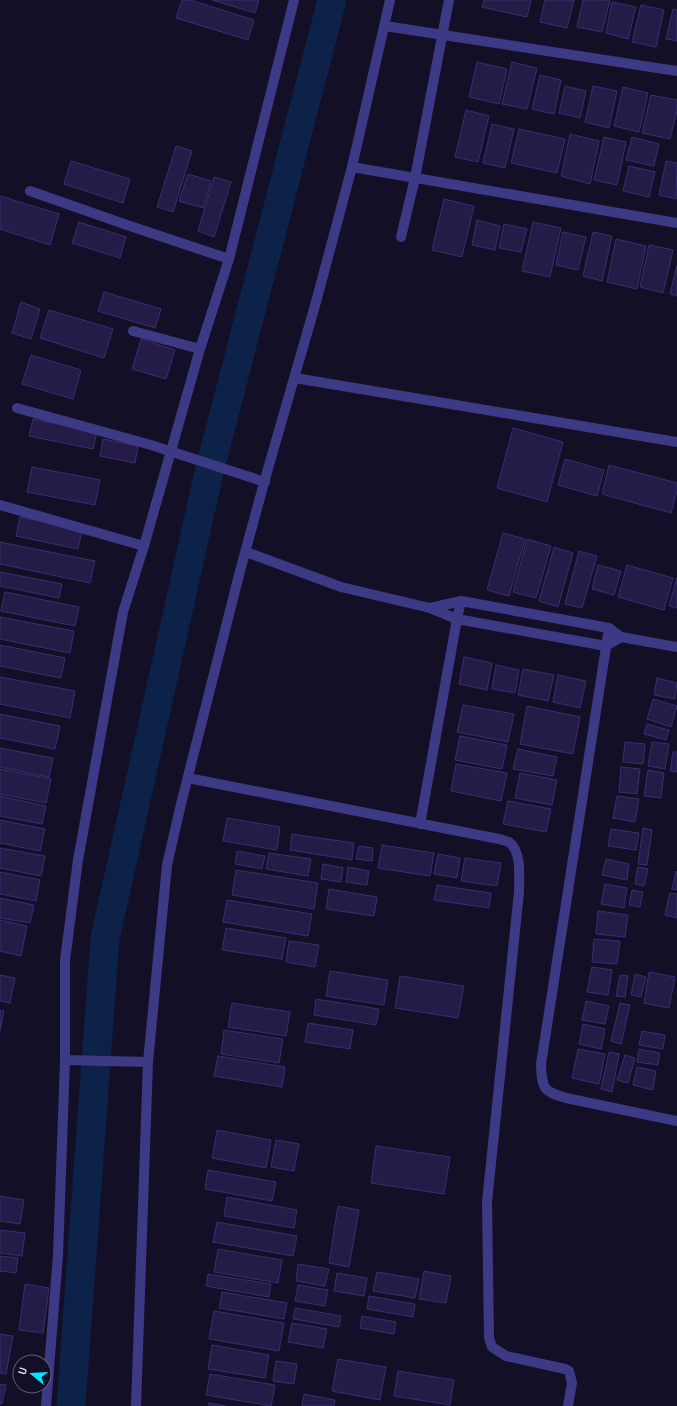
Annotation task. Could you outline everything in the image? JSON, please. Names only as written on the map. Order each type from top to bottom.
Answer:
[{"type":"street","points":[[46,1406],[58,1255],[65,1060],[65,960],[78,860],[123,612],[174,453],[200,349],[230,259],[294,0]]},
{"type":"street","points":[[136,1406],[148,1062],[167,865],[181,804],[246,552],[352,167],[390,0]]},
{"type":"street","points":[[401,237],[415,178],[449,0]]},
{"type":"street","points":[[385,26],[677,71]]},
{"type":"street","points":[[352,167],[677,223]]},
{"type":"street","points":[[30,191],[230,259]]},
{"type":"street","points":[[133,331],[200,349]]},
{"type":"street","points":[[295,378],[677,442]]},
{"type":"street","points":[[17,408],[151,445],[241,474],[266,477]]},
{"type":"street","points":[[0,505],[144,546]]},
{"type":"street","points":[[246,552],[341,587],[430,608],[457,619],[606,646],[621,637]]},
{"type":"street","points":[[430,608],[461,601],[609,628],[621,637],[677,647]]},
{"type":"street","points":[[420,824],[461,601]]},
{"type":"street","points":[[609,628],[541,1064],[542,1083],[544,1088],[550,1092],[566,1098],[677,1121]]},
{"type":"street","points":[[188,778],[500,839],[508,842],[516,852],[519,892],[487,1202],[489,1338],[492,1347],[506,1356],[565,1369],[568,1371],[572,1383],[568,1406]]},
{"type":"street","points":[[65,1060],[148,1062]]},
{"type":"building","points":[[182,0],[190,0],[254,20],[248,40],[176,18]]},
{"type":"building","points":[[212,0],[259,0],[255,13]]},
{"type":"building","points":[[484,0],[531,0],[527,17],[482,7]]},
{"type":"building","points":[[545,0],[574,0],[567,28],[540,22]]},
{"type":"building","points":[[583,0],[610,0],[602,32],[577,27]]},
{"type":"building","points":[[612,2],[636,7],[628,39],[606,33]]},
{"type":"building","points":[[641,5],[664,10],[656,47],[632,42]]},
{"type":"building","points":[[673,9],[677,10],[677,41],[666,39]]},
{"type":"building","points":[[477,62],[507,69],[499,104],[469,97]]},
{"type":"building","points":[[512,62],[537,68],[527,109],[502,104]]},
{"type":"building","points":[[540,75],[561,80],[554,114],[532,109]]},
{"type":"building","points":[[565,86],[586,91],[580,118],[559,113]]},
{"type":"building","points":[[593,86],[617,91],[609,128],[585,122]]},
{"type":"building","points":[[623,87],[648,93],[639,132],[614,126]]},
{"type":"building","points":[[651,95],[677,100],[677,111],[670,139],[642,133]]},
{"type":"building","points":[[466,110],[489,116],[478,162],[455,157]]},
{"type":"building","points":[[492,124],[514,129],[505,168],[483,163]]},
{"type":"building","points":[[519,129],[565,139],[557,173],[511,163]]},
{"type":"building","points":[[570,134],[599,141],[590,184],[561,176]]},
{"type":"building","points":[[604,137],[626,142],[617,185],[594,180]]},
{"type":"building","points":[[632,137],[659,144],[654,166],[626,160]]},
{"type":"building","points":[[176,146],[192,151],[173,212],[157,207]]},
{"type":"building","points":[[71,161],[130,179],[123,203],[64,184]]},
{"type":"building","points":[[666,161],[677,163],[676,199],[659,195]]},
{"type":"building","points":[[629,166],[655,172],[649,197],[623,191]]},
{"type":"building","points":[[188,174],[211,181],[203,208],[179,201]]},
{"type":"building","points":[[214,177],[231,182],[214,237],[198,231]]},
{"type":"building","points":[[0,196],[59,214],[50,245],[0,229]]},
{"type":"building","points":[[444,199],[474,206],[462,257],[432,250]]},
{"type":"building","points":[[477,220],[500,226],[495,250],[472,245]]},
{"type":"building","points":[[79,222],[126,237],[120,258],[72,243]]},
{"type":"building","points":[[533,222],[561,228],[550,277],[522,271]]},
{"type":"building","points":[[504,224],[527,229],[521,252],[499,248]]},
{"type":"building","points":[[563,232],[586,237],[578,270],[556,265]]},
{"type":"building","points":[[593,232],[612,236],[602,281],[583,276]]},
{"type":"building","points":[[616,239],[646,246],[637,289],[607,282]]},
{"type":"building","points":[[649,245],[673,250],[663,293],[640,287]]},
{"type":"building","points":[[677,265],[677,296],[670,294]]},
{"type":"building","points":[[104,292],[161,309],[155,328],[98,311]]},
{"type":"building","points":[[21,302],[40,309],[31,339],[12,333]]},
{"type":"building","points":[[49,310],[113,329],[104,358],[40,338]]},
{"type":"building","points":[[141,339],[175,350],[166,379],[132,369]]},
{"type":"building","points":[[31,355],[81,370],[73,399],[22,384]]},
{"type":"building","points":[[33,419],[97,432],[93,449],[29,436]]},
{"type":"building","points":[[513,428],[563,442],[547,502],[497,488]]},
{"type":"building","points":[[103,439],[138,446],[135,463],[100,456]]},
{"type":"building","points":[[565,459],[604,470],[597,496],[558,485]]},
{"type":"building","points":[[609,465],[677,483],[677,491],[671,513],[602,494]]},
{"type":"building","points":[[32,467],[100,480],[95,505],[27,492]]},
{"type":"building","points":[[20,517],[82,529],[78,549],[16,536]]},
{"type":"building","points":[[503,533],[525,539],[509,596],[487,590]]},
{"type":"building","points":[[527,539],[551,546],[536,598],[513,592]]},
{"type":"building","points":[[0,542],[95,561],[90,583],[0,564]]},
{"type":"building","points":[[554,547],[573,553],[558,607],[539,601]]},
{"type":"building","points":[[579,551],[597,556],[582,608],[565,604]]},
{"type":"building","points":[[598,565],[621,571],[614,595],[592,589]]},
{"type":"building","points":[[627,565],[673,578],[664,610],[618,597]]},
{"type":"building","points":[[0,572],[62,584],[59,598],[0,586]]},
{"type":"building","points":[[677,577],[677,608],[669,606]]},
{"type":"building","points":[[5,592],[79,607],[75,626],[1,611]]},
{"type":"building","points":[[0,617],[74,631],[70,653],[0,639]]},
{"type":"building","points":[[0,645],[65,658],[61,678],[0,666]]},
{"type":"building","points":[[464,657],[492,663],[487,690],[459,684]]},
{"type":"building","points":[[496,665],[519,670],[515,693],[492,689]]},
{"type":"building","points":[[523,669],[554,675],[548,701],[518,695]]},
{"type":"building","points":[[558,675],[586,681],[580,708],[553,702]]},
{"type":"building","points":[[0,677],[75,691],[70,718],[0,704]]},
{"type":"building","points":[[657,678],[677,683],[675,699],[654,695]]},
{"type":"building","points":[[653,699],[677,706],[671,727],[647,719]]},
{"type":"building","points":[[463,705],[514,714],[508,742],[457,732]]},
{"type":"building","points":[[527,706],[580,717],[573,754],[520,744]]},
{"type":"building","points":[[0,714],[60,726],[55,749],[0,738]]},
{"type":"building","points":[[647,724],[669,730],[666,740],[644,734]]},
{"type":"building","points":[[460,736],[507,745],[502,769],[455,760]]},
{"type":"building","points":[[625,742],[645,744],[643,764],[623,762]]},
{"type":"building","points":[[652,742],[669,744],[665,769],[648,766]]},
{"type":"building","points":[[0,748],[53,758],[49,777],[0,767]]},
{"type":"building","points":[[518,749],[557,757],[553,776],[513,769]]},
{"type":"building","points":[[673,752],[677,752],[677,772],[670,771]]},
{"type":"building","points":[[456,764],[507,773],[501,801],[451,791]]},
{"type":"building","points":[[621,767],[640,769],[637,794],[619,792]]},
{"type":"building","points":[[0,769],[51,779],[46,803],[0,794]]},
{"type":"building","points":[[648,770],[664,773],[661,798],[644,796]]},
{"type":"building","points":[[520,773],[557,780],[552,805],[515,798]]},
{"type":"building","points":[[0,796],[46,806],[42,824],[0,816]]},
{"type":"building","points":[[617,796],[639,799],[635,822],[613,818]]},
{"type":"building","points":[[508,801],[551,809],[546,832],[503,824]]},
{"type":"building","points":[[227,818],[280,827],[277,850],[223,841]]},
{"type":"building","points":[[0,820],[45,829],[40,851],[0,843]]},
{"type":"building","points":[[643,828],[652,830],[647,865],[638,864]]},
{"type":"building","points":[[611,829],[639,833],[636,850],[608,846]]},
{"type":"building","points":[[292,834],[354,843],[352,860],[290,850]]},
{"type":"building","points":[[382,845],[434,853],[430,876],[378,868]]},
{"type":"building","points":[[359,846],[373,848],[372,861],[356,859]]},
{"type":"building","points":[[0,848],[45,856],[41,876],[0,868]]},
{"type":"building","points":[[237,851],[265,856],[262,869],[235,864]]},
{"type":"building","points":[[269,853],[311,859],[308,876],[266,869]]},
{"type":"building","points":[[438,854],[460,858],[457,878],[434,874]]},
{"type":"building","points":[[465,858],[501,863],[497,886],[461,881]]},
{"type":"building","points":[[606,859],[629,864],[627,880],[602,875]]},
{"type":"building","points":[[323,864],[343,868],[341,882],[321,879]]},
{"type":"building","points":[[348,867],[369,871],[367,885],[346,882]]},
{"type":"building","points":[[638,867],[648,869],[644,886],[635,884]]},
{"type":"building","points":[[236,870],[318,883],[314,909],[232,895]]},
{"type":"building","points":[[676,871],[677,872],[677,890],[672,889]]},
{"type":"building","points":[[0,872],[40,880],[36,901],[0,894]]},
{"type":"building","points":[[605,884],[627,888],[624,908],[601,904]]},
{"type":"building","points":[[437,885],[491,893],[489,908],[434,900]]},
{"type":"building","points":[[329,889],[377,897],[374,916],[326,909]]},
{"type":"building","points":[[632,890],[643,892],[640,907],[629,905]]},
{"type":"building","points":[[670,893],[677,894],[677,918],[665,915]]},
{"type":"building","points":[[0,898],[34,905],[30,923],[0,918]]},
{"type":"building","points":[[227,900],[312,914],[308,936],[223,922]]},
{"type":"building","points":[[598,911],[628,915],[625,937],[596,934]]},
{"type":"building","points":[[0,920],[27,926],[21,956],[0,951]]},
{"type":"building","points":[[226,928],[286,938],[282,959],[222,950]]},
{"type":"building","points":[[594,939],[620,941],[617,964],[592,962]]},
{"type":"building","points":[[289,941],[319,945],[315,967],[286,962]]},
{"type":"building","points":[[592,967],[612,970],[608,995],[587,992]]},
{"type":"building","points":[[330,971],[388,980],[384,1005],[326,996]]},
{"type":"building","points":[[649,972],[675,977],[669,1008],[644,1003]]},
{"type":"building","points":[[635,974],[646,977],[641,997],[631,995]]},
{"type":"building","points":[[0,975],[15,978],[10,1003],[0,1001]]},
{"type":"building","points":[[620,975],[628,976],[625,997],[616,996]]},
{"type":"building","points":[[400,976],[464,986],[458,1018],[395,1008]]},
{"type":"building","points":[[316,999],[379,1009],[376,1025],[314,1015]]},
{"type":"building","points":[[586,1001],[609,1006],[605,1024],[582,1020]]},
{"type":"building","points":[[232,1003],[290,1012],[286,1036],[228,1027]]},
{"type":"building","points":[[620,1003],[630,1005],[621,1044],[611,1041]]},
{"type":"building","points":[[0,1010],[4,1011],[0,1031]]},
{"type":"building","points":[[308,1023],[353,1030],[350,1049],[305,1042]]},
{"type":"building","points":[[583,1024],[605,1029],[601,1049],[579,1044]]},
{"type":"building","points":[[224,1030],[283,1039],[279,1063],[221,1054]]},
{"type":"building","points":[[642,1031],[665,1035],[663,1049],[639,1045]]},
{"type":"building","points":[[578,1049],[605,1054],[599,1084],[572,1078]]},
{"type":"building","points":[[639,1049],[660,1053],[658,1065],[637,1062]]},
{"type":"building","points":[[609,1052],[619,1054],[612,1092],[601,1089]]},
{"type":"building","points":[[625,1055],[635,1058],[628,1083],[617,1080]]},
{"type":"building","points":[[218,1056],[285,1067],[282,1087],[214,1076]]},
{"type":"building","points":[[637,1067],[656,1071],[653,1090],[633,1085]]},
{"type":"building","points":[[217,1130],[271,1140],[266,1168],[212,1158]]},
{"type":"building","points":[[276,1140],[299,1144],[294,1171],[271,1167]]},
{"type":"building","points":[[376,1146],[450,1157],[444,1194],[371,1183]]},
{"type":"building","points":[[208,1170],[276,1182],[272,1201],[205,1189]]},
{"type":"building","points":[[0,1196],[24,1200],[20,1224],[0,1221]]},
{"type":"building","points":[[227,1197],[297,1210],[294,1228],[224,1216]]},
{"type":"building","points":[[338,1206],[359,1210],[349,1267],[329,1263]]},
{"type":"building","points":[[217,1222],[297,1236],[293,1256],[213,1242]]},
{"type":"building","points":[[0,1230],[25,1233],[22,1256],[0,1253]]},
{"type":"building","points":[[218,1249],[282,1260],[278,1283],[214,1272]]},
{"type":"building","points":[[0,1256],[18,1258],[16,1273],[0,1271]]},
{"type":"building","points":[[298,1264],[329,1269],[325,1286],[296,1281]]},
{"type":"building","points":[[424,1271],[451,1276],[446,1303],[419,1299]]},
{"type":"building","points":[[377,1272],[419,1279],[415,1298],[373,1291]]},
{"type":"building","points":[[337,1273],[367,1278],[364,1296],[334,1291]]},
{"type":"building","points":[[208,1274],[271,1284],[269,1297],[206,1286]]},
{"type":"building","points":[[25,1284],[49,1288],[43,1333],[19,1330]]},
{"type":"building","points":[[298,1285],[328,1290],[325,1306],[295,1301]]},
{"type":"building","points":[[222,1292],[287,1303],[284,1319],[219,1308]]},
{"type":"building","points":[[369,1296],[415,1304],[413,1317],[367,1309]]},
{"type":"building","points":[[295,1308],[341,1316],[339,1327],[293,1319]]},
{"type":"building","points":[[214,1311],[284,1323],[279,1351],[209,1339]]},
{"type":"building","points":[[362,1316],[396,1322],[394,1334],[360,1328]]},
{"type":"building","points":[[292,1323],[327,1329],[323,1348],[288,1342]]},
{"type":"building","points":[[0,1334],[13,1336],[6,1374],[0,1373]]},
{"type":"building","points":[[212,1345],[269,1355],[265,1378],[208,1369]]},
{"type":"building","points":[[338,1359],[386,1367],[380,1400],[332,1391]]},
{"type":"building","points":[[276,1361],[297,1364],[294,1384],[273,1381]]},
{"type":"building","points":[[398,1371],[454,1380],[450,1405],[394,1396]]},
{"type":"building","points":[[210,1374],[275,1385],[271,1406],[206,1395]]},
{"type":"building","points":[[0,1384],[6,1385],[2,1404],[0,1404]]},
{"type":"building","points":[[304,1394],[335,1400],[334,1406],[302,1406]]},
{"type":"building","points":[[209,1403],[226,1406],[209,1406]]},
{"type":"waterway","points":[[71,1406],[105,938],[210,468],[332,0]]}]
